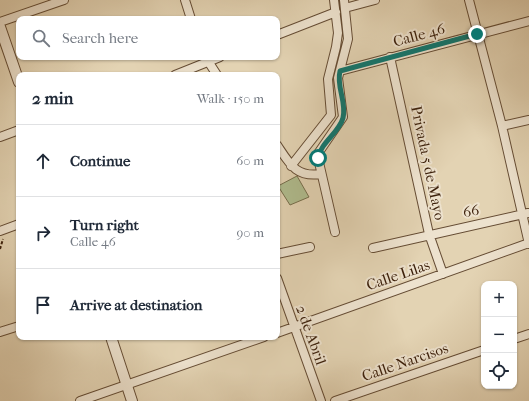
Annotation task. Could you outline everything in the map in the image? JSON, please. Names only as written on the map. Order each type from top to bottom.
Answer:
[{"type":"street","points":[[17,16],[64,0]]},
{"type":"street","points":[[185,0],[190,16]]},
{"type":"street","points":[[292,166],[331,115],[328,79],[338,33],[334,0]]},
{"type":"street","points":[[335,232],[318,164],[319,152],[343,117],[338,85],[348,39],[344,4],[374,0]]},
{"type":"street","points":[[469,0],[526,213],[529,243]]},
{"type":"street","points":[[280,34],[336,12]]},
{"type":"street","points":[[0,22],[16,16]]},
{"type":"street","name":"Calle 46","points":[[340,71],[529,21]]},
{"type":"street","points":[[0,27],[16,73]]},
{"type":"street","name":"Privada 5 de Mayo","points":[[390,57],[429,234],[443,274]]},
{"type":"street","points":[[181,72],[205,60]]},
{"type":"street","points":[[208,60],[215,72]]},
{"type":"street","points":[[502,126],[529,120]]},
{"type":"street","points":[[0,137],[16,131]]},
{"type":"street","points":[[280,149],[292,166],[304,175],[321,174]]},
{"type":"street","name":"66","points":[[373,248],[526,213]]},
{"type":"street","points":[[0,231],[16,225]]},
{"type":"street","name":"Calle Lilas","points":[[280,331],[529,243]]},
{"type":"street","points":[[280,253],[310,247]]},
{"type":"street","name":"2 de Abril","points":[[280,287],[321,401]]},
{"type":"street","points":[[0,332],[16,327]]},
{"type":"street","points":[[517,338],[529,334]]},
{"type":"street","points":[[112,340],[132,401]]},
{"type":"street","points":[[80,401],[255,340]]},
{"type":"street","name":"Calle Narcisos","points":[[335,401],[481,351]]},
{"type":"green space","points":[[297,176],[309,197],[290,205],[280,189],[280,185]]},
{"type":"route","points":[[318,158],[319,152],[343,117],[343,109],[338,85],[340,71],[477,34]]}]
